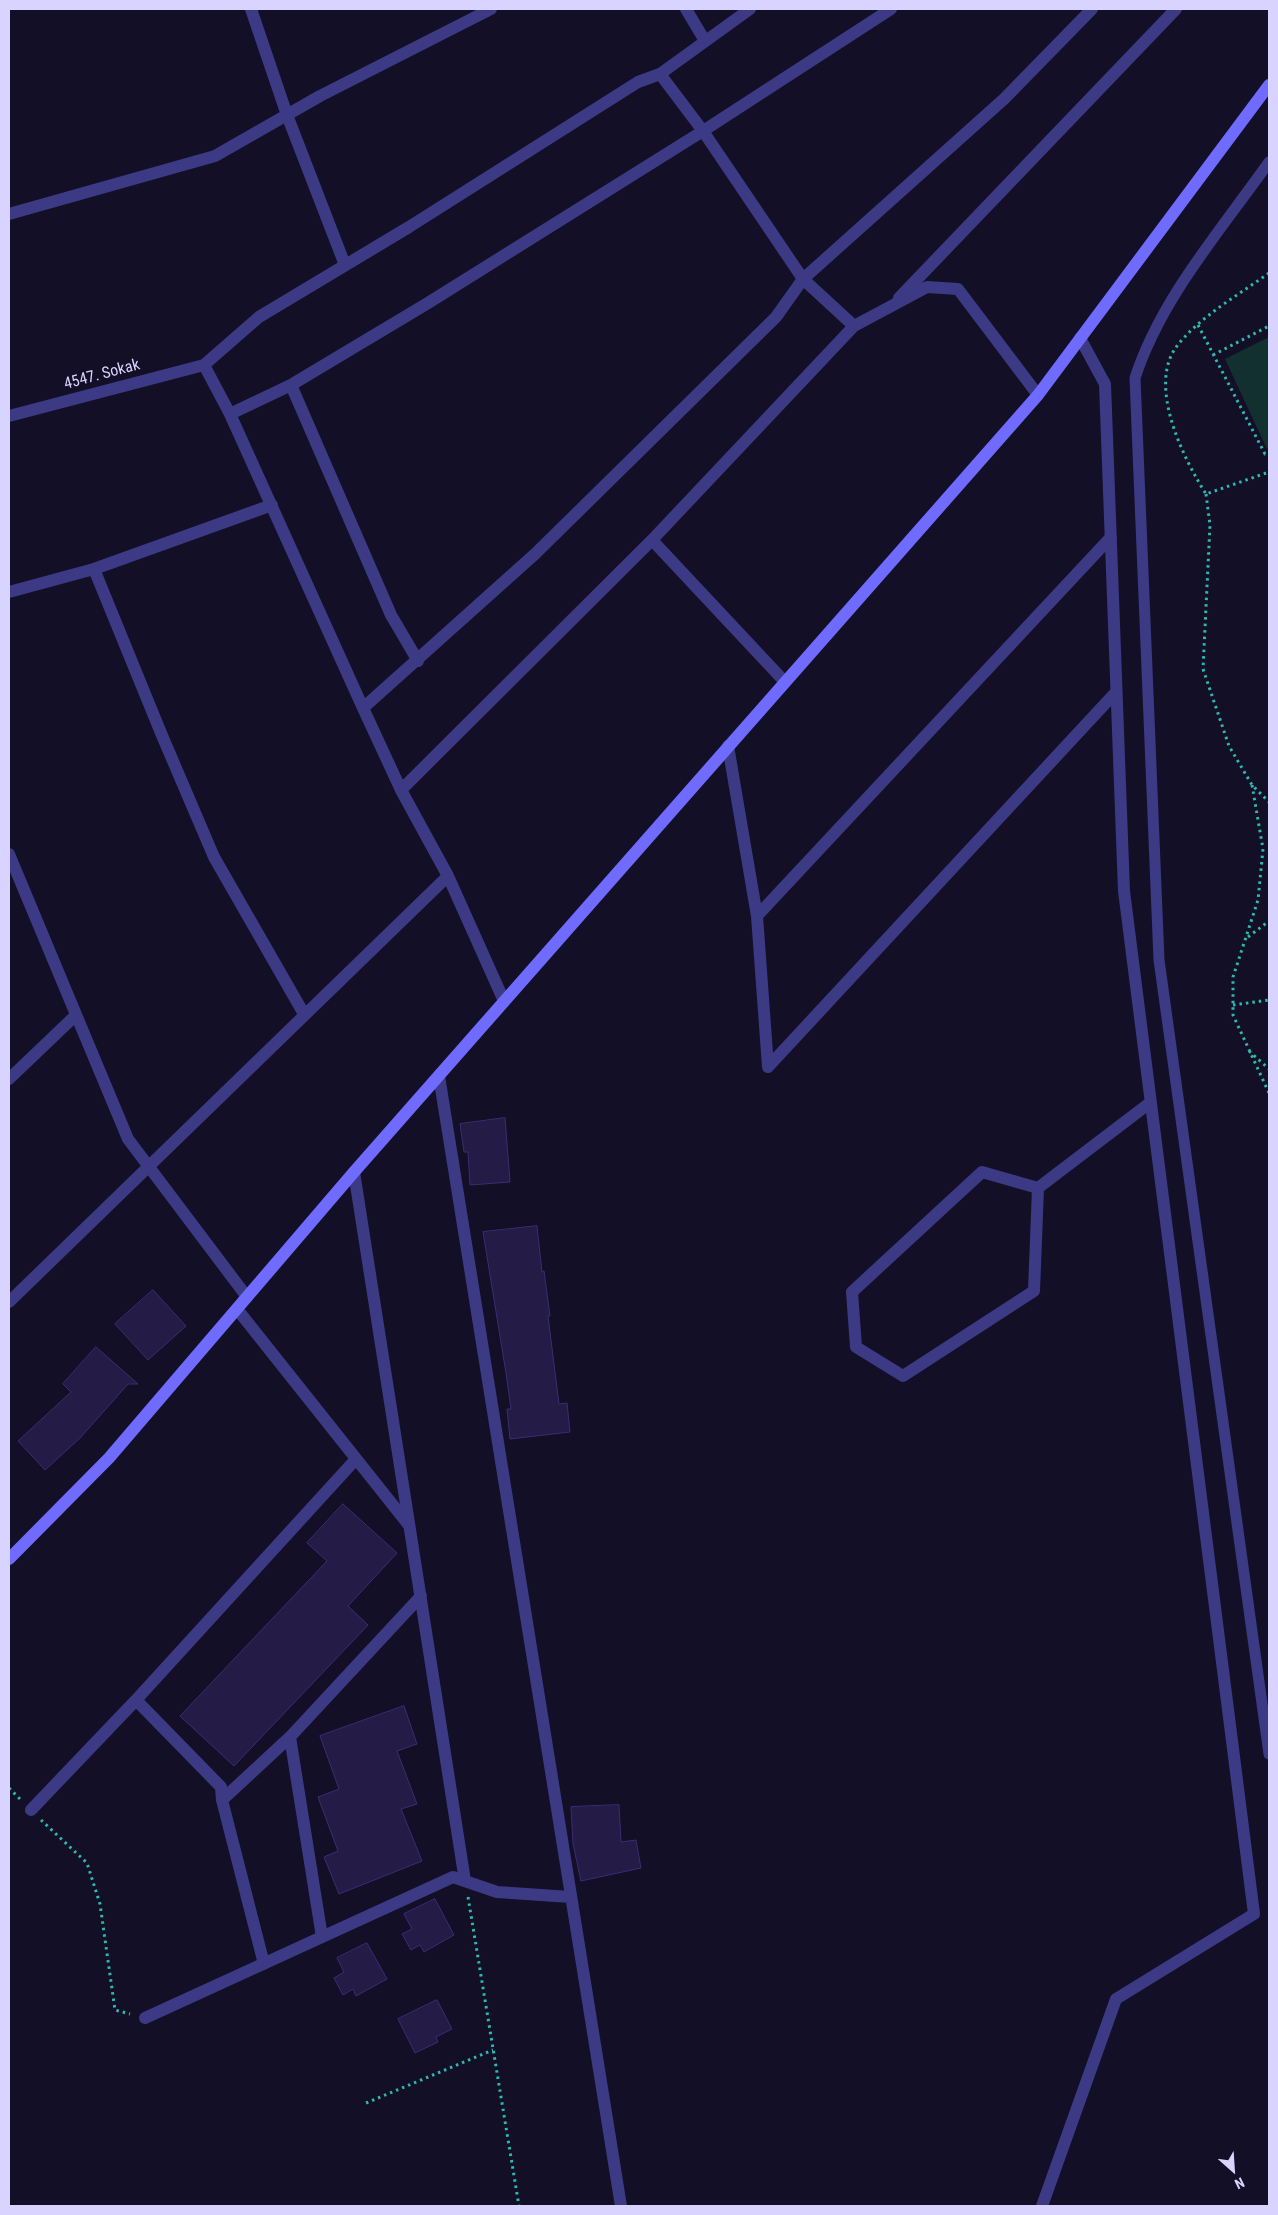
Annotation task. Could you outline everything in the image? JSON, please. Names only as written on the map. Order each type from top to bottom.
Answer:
[{"type":"main road","points":[[9,1558],[109,1458],[354,1172],[1038,395],[1269,85]]},
{"type":"street","points":[[251,9],[287,115],[345,265]]},
{"type":"street","points":[[9,214],[215,156],[287,115],[491,9]]},
{"type":"street","points":[[686,9],[705,41]]},
{"type":"street","points":[[504,1001],[448,876],[401,790],[230,414],[204,365],[259,317],[638,82],[660,74],[750,9]]},
{"type":"street","points":[[230,414],[291,385],[703,131],[891,9]]},
{"type":"street","points":[[363,708],[418,661],[535,554],[776,317],[803,279],[1004,99],[1092,9]]},
{"type":"street","points":[[890,307],[1176,9]]},
{"type":"street","points":[[660,74],[703,131],[803,279],[854,326]]},
{"type":"street","points":[[401,790],[652,540],[854,326],[926,287],[958,289],[1038,395]]},
{"type":"street","points":[[1042,2206],[1116,1999],[1254,1914],[1124,891],[1105,384],[1080,338]]},
{"type":"street","name":"4547. Sokak","points":[[9,416],[204,365]]},
{"type":"street","points":[[291,385],[391,615],[418,661]]},
{"type":"street","points":[[9,592],[94,569],[272,505]]},
{"type":"street","points":[[757,916],[1111,537]]},
{"type":"street","points":[[652,540],[785,682]]},
{"type":"street","points":[[94,569],[214,857],[248,920],[304,1014]]},
{"type":"street","points":[[728,746],[757,916],[768,1067],[1116,692]]},
{"type":"street","points":[[9,854],[128,1139],[247,1297]]},
{"type":"street","points":[[9,1302],[448,876]]},
{"type":"street","points":[[9,1079],[76,1015]]},
{"type":"street","points":[[438,1076],[621,2206]]},
{"type":"street","points":[[1038,1188],[1151,1102]]},
{"type":"street","points":[[354,1172],[466,1882]]},
{"type":"street","points":[[982,1172],[1038,1188],[1034,1291],[903,1376],[856,1347],[852,1292],[982,1172]]},
{"type":"street","points":[[237,1309],[410,1526]]},
{"type":"street","points":[[31,1810],[136,1700],[356,1459]]},
{"type":"street","points":[[222,1800],[290,1737],[421,1596]]},
{"type":"street","points":[[136,1700],[222,1787],[222,1800],[264,1964]]},
{"type":"street","points":[[290,1737],[322,1937]]},
{"type":"street","points":[[145,2018],[453,1877],[496,1892],[570,1896]]},
{"type":"lane","points":[[1269,162],[1163,312],[1143,352],[1135,378],[1159,960],[1269,1754]]},
{"type":"path","points":[[1269,272],[1198,325],[1177,346],[1169,360],[1164,381],[1173,428],[1190,469],[1206,494],[1210,525],[1203,670],[1229,746],[1252,785],[1269,802]]},
{"type":"path","points":[[1198,325],[1265,454],[1269,452]]},
{"type":"path","points":[[1213,354],[1269,326]]},
{"type":"path","points":[[1206,494],[1269,472]]},
{"type":"path","points":[[1252,785],[1263,849],[1258,900],[1248,937],[1233,977],[1232,1015],[1269,1093]]},
{"type":"path","points":[[1248,937],[1269,921]]},
{"type":"path","points":[[1233,1005],[1269,1000]]},
{"type":"path","points":[[1247,1049],[1269,1069]]},
{"type":"path","points":[[9,1788],[86,1863],[100,1904],[115,2010],[145,2018]]},
{"type":"path","points":[[466,1882],[519,2206]]},
{"type":"path","points":[[366,2103],[493,2050]]},
{"type":"green space","points":[[1269,337],[1269,448],[1267,449],[1225,359]]},
{"type":"building","points":[[505,1118],[510,1182],[470,1185],[468,1152],[464,1152],[460,1124]]},
{"type":"building","points":[[537,1226],[542,1272],[544,1271],[550,1316],[548,1316],[559,1404],[567,1403],[570,1432],[510,1439],[507,1409],[511,1409],[483,1232]]},
{"type":"building","points":[[153,1290],[186,1326],[148,1360],[115,1324]]},
{"type":"building","points":[[96,1347],[138,1384],[128,1384],[80,1438],[45,1470],[18,1441],[71,1392],[63,1384]]},
{"type":"building","points":[[343,1504],[397,1553],[348,1606],[368,1625],[234,1766],[180,1716],[327,1561],[307,1543]]},
{"type":"building","points":[[404,1706],[417,1744],[397,1751],[417,1804],[401,1809],[422,1861],[339,1894],[324,1857],[338,1851],[318,1797],[339,1789],[320,1736]]},
{"type":"building","points":[[619,1805],[621,1842],[636,1840],[641,1868],[581,1881],[573,1844],[571,1807]]},
{"type":"building","points":[[435,1899],[454,1935],[424,1952],[420,1945],[411,1950],[402,1934],[412,1929],[404,1914]]},
{"type":"building","points":[[367,1943],[387,1979],[356,1996],[353,1989],[343,1995],[334,1978],[344,1972],[337,1958]]},
{"type":"building","points":[[437,2000],[452,2029],[436,2037],[438,2042],[415,2053],[398,2019]]}]
